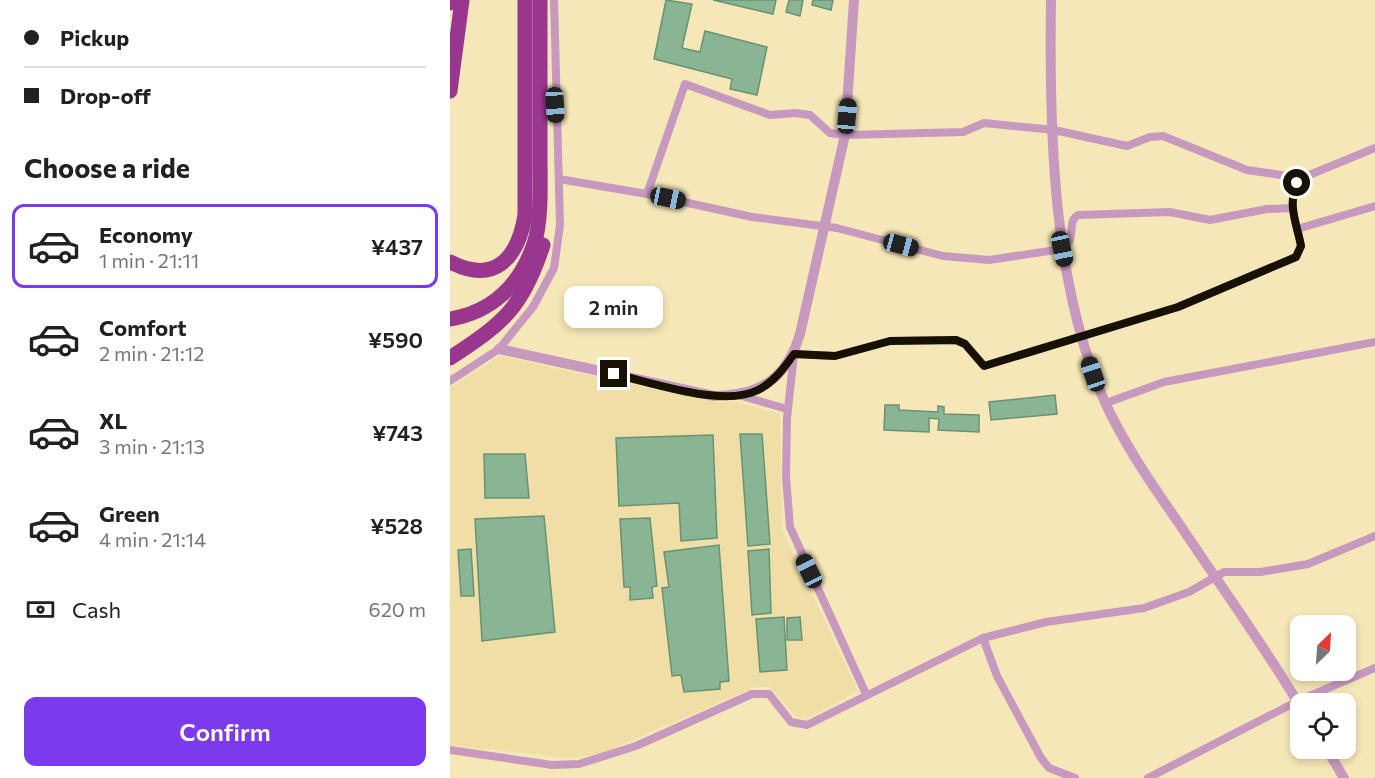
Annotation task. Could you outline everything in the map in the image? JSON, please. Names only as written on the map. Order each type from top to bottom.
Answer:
[{"type":"highway","points":[[450,91],[462,0]]},
{"type":"highway","points":[[450,358],[501,323],[521,300],[533,276],[546,237],[546,181],[532,44],[525,0]]},
{"type":"highway","points":[[450,262],[462,269],[480,272],[500,265],[514,252],[522,238],[525,215],[532,44],[540,0]]},
{"type":"highway","points":[[450,309],[484,298],[500,286],[519,262],[529,240],[533,207],[532,44]]},
{"type":"highway","points":[[450,319],[468,316],[490,306],[508,291],[522,271],[535,242],[540,188],[532,44]]},
{"type":"street","points":[[450,381],[499,349],[533,307],[554,268],[560,225],[554,0]]},
{"type":"street","points":[[854,0],[845,135],[794,354],[787,410],[786,477],[790,527],[866,694]]},
{"type":"street","points":[[1051,0],[1050,81],[1062,246],[1081,337],[1106,403],[1147,477],[1292,693]]},
{"type":"street","points":[[647,194],[685,84],[770,115],[796,113],[810,115],[830,133],[845,135],[963,132],[984,123],[1054,130],[1127,146],[1150,137],[1163,136],[1247,170],[1302,178],[1375,148]]},
{"type":"street","points":[[794,354],[835,356],[890,341],[956,340],[965,344],[984,366],[1178,307],[1296,257],[1301,246],[1292,208],[1294,190],[1302,178]]},
{"type":"street","points":[[559,179],[647,194],[752,217],[825,226],[943,256],[972,260],[989,260],[1062,246],[1069,242],[1072,221],[1078,215],[1170,212],[1210,220],[1267,209],[1292,208]]},
{"type":"street","points":[[1297,228],[1375,206]]},
{"type":"street","points":[[1106,403],[1164,382],[1375,342]]},
{"type":"street","points":[[499,349],[714,396],[738,395],[758,390],[779,374],[794,354]]},
{"type":"street","points":[[738,395],[787,410]]},
{"type":"street","points":[[450,750],[552,765],[579,764],[636,746],[752,694],[769,694],[791,722],[807,725],[983,638],[1046,622],[1144,608],[1189,592],[1224,572],[1260,572],[1308,564],[1375,536]]},
{"type":"street","points":[[983,638],[997,676],[1041,758],[1049,768],[1075,778]]},
{"type":"street","points":[[1321,693],[1375,668]]},
{"type":"street","points":[[1148,778],[1290,707]]},
{"type":"street","points":[[1333,759],[1344,778]]},
{"type":"shaded area","points":[[500,356],[714,402],[738,402],[780,414],[782,531],[858,691],[807,719],[795,716],[770,687],[755,687],[602,753],[572,758],[450,745],[450,388]]},
{"type":"building","points":[[666,0],[692,4],[682,48],[700,52],[705,31],[767,47],[757,95],[730,89],[732,79],[654,59]]},
{"type":"building","points":[[713,0],[776,0],[773,14]]},
{"type":"building","points":[[789,0],[803,0],[800,16],[786,12]]},
{"type":"building","points":[[813,0],[833,0],[831,10],[812,5]]},
{"type":"building","points":[[1055,395],[1057,414],[991,420],[989,402]]},
{"type":"building","points":[[885,405],[899,405],[899,410],[938,412],[938,406],[944,407],[944,414],[979,415],[979,432],[938,430],[939,419],[929,418],[929,432],[884,430]]},
{"type":"building","points":[[740,434],[762,434],[770,544],[748,546]]},
{"type":"building","points":[[713,435],[717,538],[681,541],[679,503],[619,506],[616,438]]},
{"type":"building","points":[[484,454],[525,454],[529,498],[485,498]]},
{"type":"building","points":[[544,516],[555,632],[482,641],[475,519]]},
{"type":"building","points":[[650,518],[657,586],[652,587],[653,598],[630,600],[630,587],[624,587],[620,519]]},
{"type":"building","points":[[719,545],[729,681],[720,682],[720,689],[684,692],[681,675],[672,676],[662,588],[669,587],[664,552]]},
{"type":"building","points":[[471,549],[474,596],[461,596],[458,550]]},
{"type":"building","points":[[769,549],[771,613],[752,615],[748,551]]},
{"type":"building","points":[[784,617],[787,670],[760,672],[756,619]]},
{"type":"building","points":[[800,617],[802,640],[787,640],[787,618]]},
{"type":"route","points":[[614,374],[714,396],[738,395],[758,390],[779,374],[794,354],[835,356],[890,341],[956,340],[965,344],[984,366],[1178,307],[1296,257],[1301,246],[1292,208],[1292,198],[1297,183]]}]
